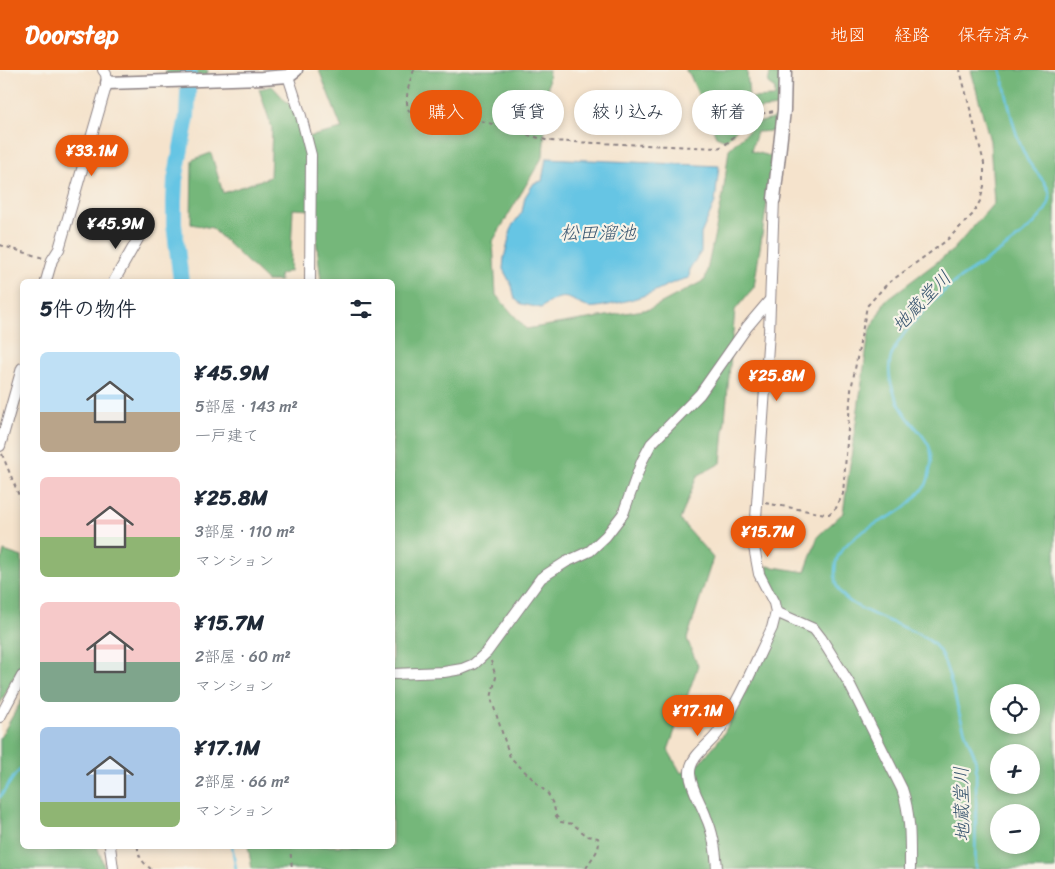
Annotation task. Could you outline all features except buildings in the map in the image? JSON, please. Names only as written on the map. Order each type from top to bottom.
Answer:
[{"type":"street","points":[[47,279],[52,260],[59,249],[107,83],[106,74],[103,70]]},
{"type":"street","points":[[718,869],[707,819],[693,788],[690,766],[693,759],[711,742],[726,720],[772,628],[776,612],[774,603],[759,574],[754,546],[769,332],[774,200],[784,110],[785,70]]},
{"type":"street","points":[[107,83],[262,78],[292,73],[311,155],[310,279]]},
{"type":"street","points":[[115,279],[143,230]]},
{"type":"street","points":[[395,674],[444,672],[462,669],[474,664],[487,652],[541,578],[590,550],[606,536],[623,514],[642,461],[651,444],[700,394],[747,327],[769,302]]},
{"type":"street","points":[[0,446],[20,375]]},
{"type":"street","points":[[776,612],[814,630],[849,683],[902,789],[907,803],[910,830],[910,869]]},
{"type":"street","points":[[0,717],[20,680]]},
{"type":"street","points":[[110,849],[113,869]]},
{"type":"path","points":[[414,70],[406,96],[412,115],[416,120],[423,122],[465,116],[549,141],[718,148],[725,145],[756,115],[784,110]]},
{"type":"path","points":[[757,501],[829,514],[840,502],[843,494],[851,390],[867,306],[887,284],[946,241],[973,214],[980,201],[984,186],[984,163],[960,70]]},
{"type":"path","points":[[0,245],[52,260]]},
{"type":"path","points":[[0,446],[20,498]]},
{"type":"path","points":[[487,652],[496,677],[492,698],[510,757],[548,794],[554,806],[556,816],[561,822],[573,824],[587,836],[598,838],[600,844],[586,869]]},
{"type":"path","points":[[138,849],[144,864],[150,869]]},
{"type":"path","points":[[290,849],[292,869]]},
{"type":"green space","points":[[166,70],[208,70],[207,75],[166,75]]},
{"type":"green space","points":[[319,70],[549,70],[548,90],[492,90],[492,135],[544,135],[543,156],[493,241],[496,295],[526,329],[650,309],[705,280],[723,195],[729,149],[744,135],[756,135],[751,151],[774,157],[754,287],[735,310],[721,463],[697,476],[680,520],[713,558],[687,639],[698,666],[668,750],[681,773],[697,766],[723,735],[747,689],[784,607],[768,581],[767,566],[805,572],[818,536],[843,513],[869,333],[885,301],[953,250],[994,203],[990,141],[971,70],[1055,70],[1055,869],[252,869],[249,849],[395,849],[395,279],[321,279],[313,210],[293,209],[290,271],[279,275],[280,279],[265,279],[212,228],[191,224],[192,160],[211,153],[223,193],[270,177],[272,128],[259,89],[272,86],[295,111],[304,138],[342,129]]},
{"type":"green space","points":[[685,70],[747,70],[748,90],[696,90],[690,75]]},
{"type":"green space","points":[[770,73],[781,75],[781,100],[777,107],[764,109],[764,97],[775,97],[775,89],[768,84]]},
{"type":"green space","points":[[780,117],[777,131],[764,132],[764,121]]},
{"type":"green space","points":[[716,135],[731,135],[726,140]]},
{"type":"green space","points":[[4,551],[20,556],[20,666],[0,704],[0,565]]},
{"type":"green space","points":[[20,703],[20,849],[98,849],[105,869],[0,869],[0,738]]},
{"type":"water","name":"松田溜池","points":[[546,158],[719,166],[715,202],[701,234],[701,252],[690,268],[689,278],[641,297],[597,307],[589,307],[566,298],[560,298],[541,308],[521,304],[515,299],[512,286],[503,269],[504,258],[512,226],[522,212],[525,197],[534,183],[542,181]]},
{"type":"waterway","points":[[181,279],[174,224],[174,201],[175,180],[187,117],[189,70]]},
{"type":"waterway","name":"地蔵堂川","points":[[976,869],[976,761],[941,654],[928,640],[862,609],[848,600],[838,590],[835,572],[838,555],[853,538],[904,508],[924,488],[928,480],[932,462],[930,447],[899,405],[893,389],[889,373],[891,357],[895,348],[919,316],[939,296],[956,281],[1027,230],[1048,206],[1049,191],[1028,161],[1018,140],[1001,70]]},
{"type":"waterway","points":[[0,797],[20,770]]},
{"type":"waterway","points":[[233,849],[236,869]]}]
